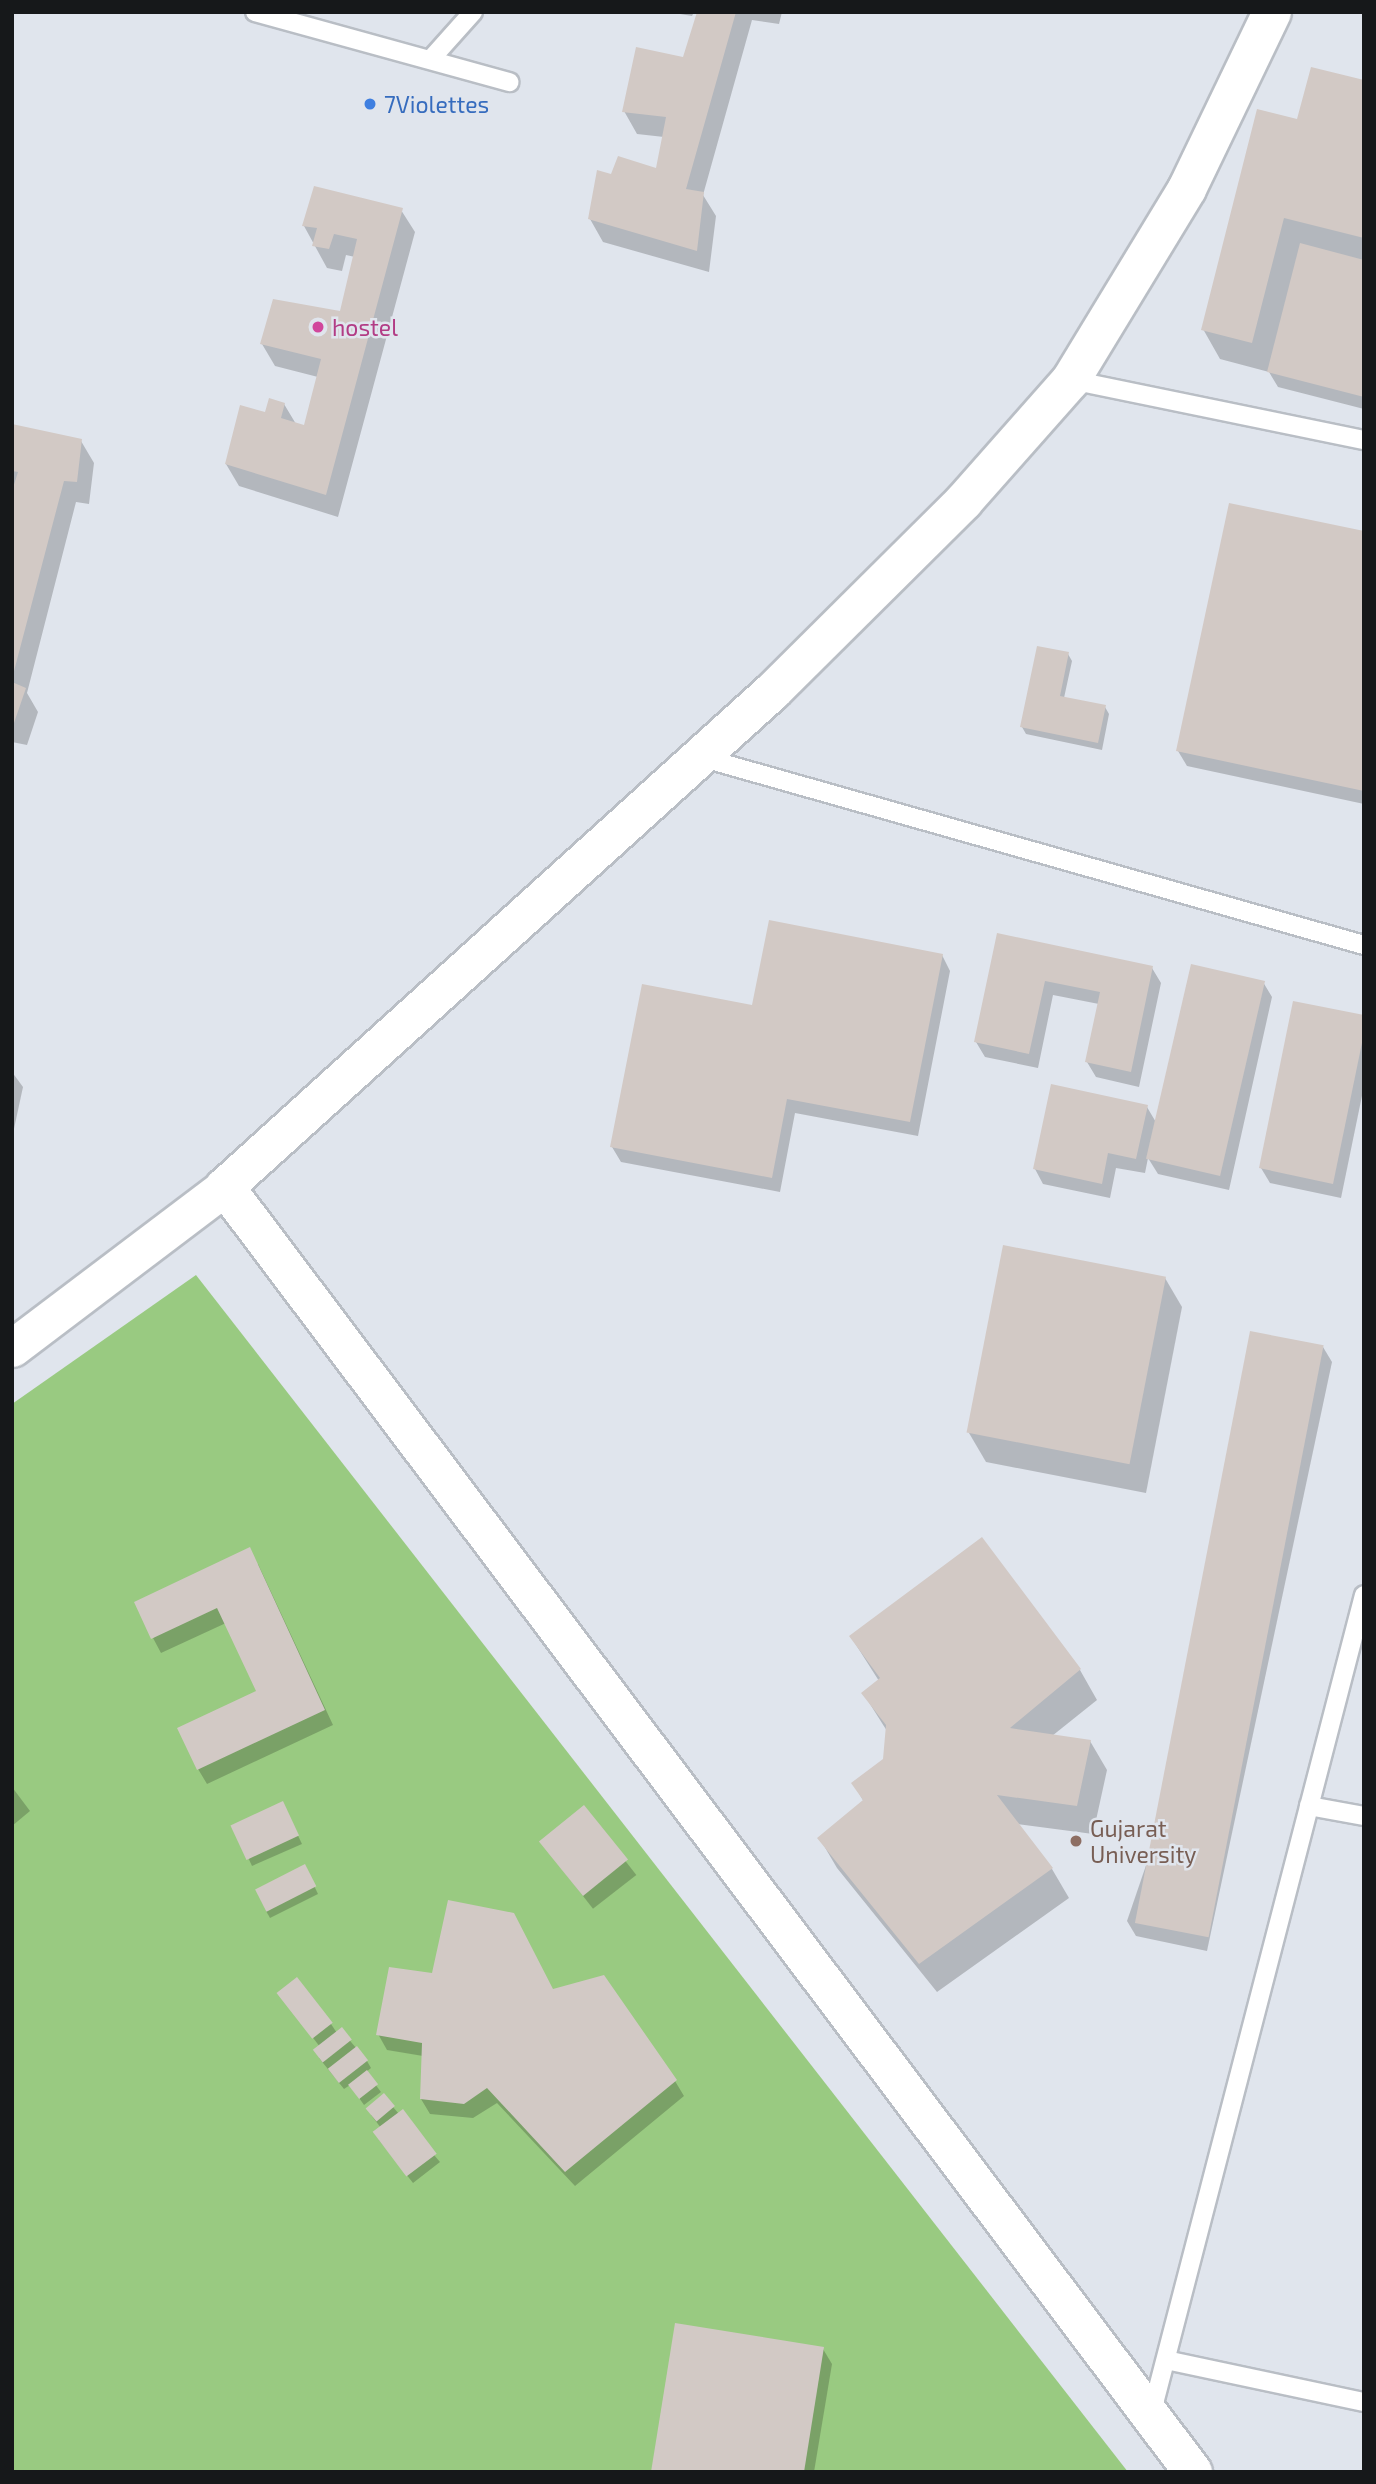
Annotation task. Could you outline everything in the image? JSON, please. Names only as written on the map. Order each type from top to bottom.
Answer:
[{"type":"street","points":[[12,1348],[225,1187],[773,691],[964,501],[1071,380],[1188,190],[1272,12]]},
{"type":"street","points":[[225,1187],[1193,2472]]},
{"type":"lane","points":[[255,12],[510,82]]},
{"type":"lane","points":[[431,60],[473,12]]},
{"type":"lane","points":[[1071,380],[1364,440]]},
{"type":"lane","points":[[700,757],[1364,944]]},
{"type":"lane","points":[[1151,2416],[1364,1595]]},
{"type":"lane","points":[[1309,1806],[1364,1816]]},
{"type":"lane","points":[[1166,2360],[1364,2402]]},
{"type":"green space","points":[[196,1275],[1128,2472],[12,2472],[12,1404]]},
{"type":"building","points":[[697,12],[736,12],[686,189],[704,192],[697,251],[588,219],[597,170],[611,174],[618,156],[656,168],[666,117],[622,112],[636,47],[683,57]]},
{"type":"building","points":[[1311,67],[1364,80],[1364,238],[1284,218],[1252,343],[1201,330],[1257,109],[1297,119]]},
{"type":"building","name":"hostel","points":[[314,186],[403,208],[326,495],[225,464],[240,405],[265,412],[269,398],[285,403],[281,418],[304,425],[321,359],[260,344],[273,299],[340,311],[357,239],[334,234],[329,249],[312,246],[317,228],[302,226]]},
{"type":"building","points":[[1300,243],[1364,260],[1364,397],[1267,372]]},
{"type":"building","points":[[12,424],[82,439],[77,482],[64,481],[13,675],[12,491],[18,472],[12,471]]},
{"type":"building","points":[[1229,503],[1364,531],[1364,791],[1176,751]]},
{"type":"building","points":[[1037,646],[1069,652],[1060,696],[1106,705],[1098,743],[1020,727]]},
{"type":"building","points":[[12,682],[26,688],[14,723],[12,723]]},
{"type":"building","points":[[769,920],[943,954],[910,1122],[787,1099],[772,1178],[610,1147],[642,984],[752,1005]]},
{"type":"building","points":[[997,933],[1153,966],[1131,1072],[1085,1062],[1100,992],[1045,981],[1029,1054],[974,1042]]},
{"type":"building","points":[[1191,964],[1265,981],[1220,1176],[1146,1159]]},
{"type":"building","points":[[1293,1001],[1364,1015],[1364,1033],[1333,1184],[1259,1168]]},
{"type":"building","points":[[1051,1084],[1148,1105],[1136,1159],[1108,1153],[1102,1184],[1033,1169]]},
{"type":"building","points":[[1003,1245],[1166,1277],[1130,1464],[967,1432]]},
{"type":"building","points":[[1250,1331],[1324,1345],[1209,1937],[1135,1923]]},
{"type":"building","points":[[982,1537],[1081,1669],[1010,1728],[1091,1740],[1077,1806],[997,1795],[1053,1868],[919,1964],[817,1838],[863,1800],[851,1783],[883,1759],[886,1725],[861,1693],[880,1678],[849,1636]]},
{"type":"building","points":[[250,1547],[325,1710],[197,1770],[177,1728],[256,1691],[217,1608],[151,1639],[134,1602]]},
{"type":"building","points":[[283,1801],[299,1835],[246,1860],[230,1826]]},
{"type":"building","points":[[584,1805],[628,1859],[583,1896],[539,1842]]},
{"type":"building","points":[[305,1864],[316,1886],[266,1912],[255,1889]]},
{"type":"building","points":[[448,1900],[514,1913],[553,1989],[604,1975],[677,2080],[565,2172],[487,2088],[464,2104],[420,2099],[422,2043],[376,2035],[389,1967],[432,1973]]},
{"type":"building","points":[[297,1977],[333,2023],[312,2039],[277,1993]]},
{"type":"building","points":[[342,2027],[352,2040],[323,2062],[313,2050]]},
{"type":"building","points":[[357,2046],[368,2060],[339,2083],[328,2069]]},
{"type":"building","points":[[367,2070],[378,2084],[359,2099],[348,2085]]},
{"type":"building","points":[[384,2093],[395,2106],[377,2121],[366,2108]]},
{"type":"building","points":[[403,2109],[437,2154],[406,2177],[373,2132]]},
{"type":"building","points":[[675,2323],[824,2347],[804,2472],[651,2472]]},
{"type":"place","name":"7Violettes","points":[[370,104]]},
{"type":"place","name":"hostel","points":[[318,327]]},
{"type":"place","name":"Gujarat University","points":[[1076,1841]]}]
